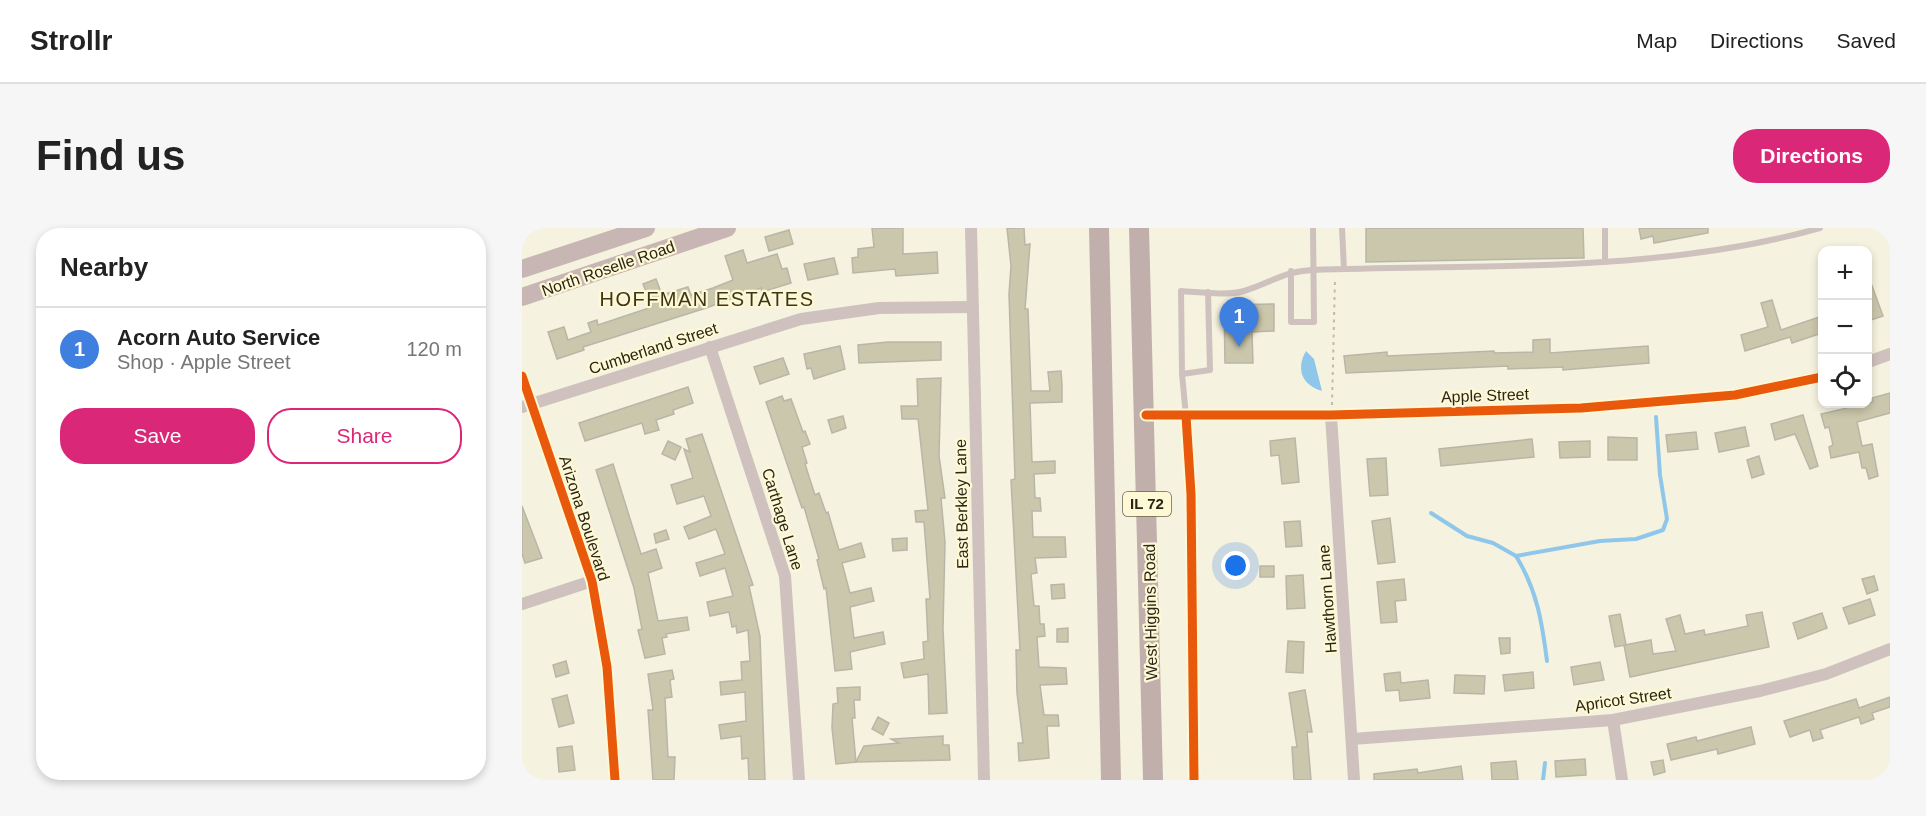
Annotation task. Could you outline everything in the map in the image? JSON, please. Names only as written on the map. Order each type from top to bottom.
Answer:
[{"type":"main road","name":"North Roselle Road","points":[[522,269],[646,228]]},
{"type":"main road","name":"North Roselle Road","points":[[522,297],[727,228]]},
{"type":"main road","name":"IL 72","points":[[1099,228],[1112,780]]},
{"type":"main road","name":"West Higgins Road","points":[[1139,228],[1146,415],[1153,780]]},
{"type":"street","name":"East Berkley Lane","points":[[971,228],[984,780]]},
{"type":"street","name":"Cumberland Street","points":[[527,405],[801,319],[879,308],[972,307]]},
{"type":"street","name":"Carthage Lane","points":[[710,347],[785,576],[799,780]]},
{"type":"street","points":[[1872,361],[1890,354]]},
{"type":"street","name":"Arizona Boulevard","points":[[522,376],[527,405],[592,581],[607,667],[615,780]]},
{"type":"street","name":"Apple Street","points":[[1146,415],[1332,415],[1593,407],[1735,395],[1818,378]]},
{"type":"street","name":"Hawthorn Lane","points":[[1332,415],[1354,780]]},
{"type":"street","points":[[522,604],[592,581]]},
{"type":"street","name":"Apricot Street","points":[[1352,739],[1613,720],[1760,691],[1826,674],[1890,649]]},
{"type":"street","points":[[1613,720],[1622,780]]},
{"type":"lane","points":[[1291,271],[1291,322],[1314,322],[1313,228]]},
{"type":"lane","points":[[1342,228],[1344,269]]},
{"type":"lane","points":[[1605,228],[1605,262]]},
{"type":"lane","points":[[1186,416],[1182,374],[1180,291],[1242,291],[1291,271],[1605,262],[1695,255],[1778,240],[1820,228]]},
{"type":"lane","points":[[1182,374],[1210,370],[1208,292]]},
{"type":"path","points":[[1332,415],[1334,270]]},
{"type":"water","points":[[1306,351],[1314,359],[1322,391],[1309,385],[1302,375],[1301,364]]},
{"type":"building","points":[[872,228],[903,228],[903,254],[937,252],[938,273],[896,276],[895,269],[853,273],[852,258],[858,257],[858,249],[874,247]]},
{"type":"building","points":[[1007,228],[1024,228],[1025,245],[1030,244],[1025,309],[1028,309],[1031,391],[1050,391],[1048,372],[1061,371],[1062,402],[1030,403],[1032,462],[1055,461],[1055,473],[1034,474],[1035,498],[1040,498],[1041,511],[1032,511],[1033,537],[1065,537],[1066,557],[1035,558],[1037,573],[1031,574],[1034,606],[1039,606],[1040,624],[1044,624],[1045,636],[1037,637],[1039,667],[1066,668],[1067,684],[1040,685],[1044,715],[1058,715],[1059,726],[1047,726],[1049,758],[1019,761],[1018,743],[1023,743],[1017,693],[1016,650],[1020,650],[1011,480],[1015,479],[1009,294],[1011,266]]},
{"type":"building","points":[[1366,228],[1583,228],[1584,258],[1366,262]]},
{"type":"building","points":[[1639,228],[1708,228],[1708,233],[1654,243],[1653,236],[1641,239]]},
{"type":"building","points":[[789,230],[793,244],[769,251],[765,237]]},
{"type":"building","points":[[743,250],[747,263],[777,254],[782,269],[787,268],[791,283],[762,292],[761,288],[583,347],[584,350],[557,359],[548,332],[564,327],[568,340],[591,332],[588,323],[597,320],[598,325],[652,307],[643,284],[656,279],[662,295],[688,287],[691,295],[733,280],[725,256]]},
{"type":"building","points":[[834,258],[838,274],[808,280],[804,264]]},
{"type":"building","points":[[1872,286],[1883,316],[1872,320]]},
{"type":"building","points":[[1772,300],[1781,330],[1818,317],[1818,334],[1792,343],[1790,337],[1745,351],[1741,335],[1768,327],[1761,303]]},
{"type":"building","points":[[1274,304],[1274,331],[1252,332],[1253,363],[1225,363],[1224,305]]},
{"type":"building","points":[[1550,339],[1550,353],[1648,346],[1649,363],[1563,370],[1563,367],[1508,369],[1508,366],[1346,373],[1344,356],[1387,352],[1387,356],[1494,351],[1494,353],[1533,352],[1533,340]]},
{"type":"building","points":[[888,342],[941,342],[941,360],[859,363],[858,345]]},
{"type":"building","points":[[840,346],[845,369],[814,379],[811,368],[807,369],[804,354]]},
{"type":"building","points":[[783,358],[789,374],[760,384],[754,367]]},
{"type":"building","points":[[941,378],[939,456],[945,498],[941,498],[945,542],[943,629],[947,713],[929,714],[928,674],[904,678],[901,663],[924,659],[923,642],[928,641],[926,599],[930,599],[924,522],[916,522],[915,511],[928,510],[918,419],[902,419],[901,406],[918,406],[917,379]]},
{"type":"building","points":[[688,387],[693,403],[673,410],[674,414],[656,420],[659,430],[645,434],[642,423],[585,441],[579,423]]},
{"type":"building","points":[[1890,393],[1890,413],[1857,422],[1862,446],[1872,444],[1878,476],[1869,479],[1866,468],[1862,468],[1859,452],[1831,458],[1829,447],[1833,445],[1829,427],[1825,428],[1821,414],[1847,408],[1872,408],[1872,398]]},
{"type":"building","points":[[782,396],[784,401],[791,399],[810,444],[802,447],[807,463],[805,464],[815,495],[819,493],[826,513],[828,512],[839,550],[861,543],[865,557],[842,563],[850,593],[871,588],[874,601],[850,607],[854,638],[883,632],[885,644],[850,652],[852,669],[835,671],[826,588],[824,589],[817,560],[819,559],[804,507],[802,508],[766,402]]},
{"type":"building","points":[[1803,415],[1818,466],[1810,469],[1795,434],[1775,440],[1771,424]]},
{"type":"building","points":[[843,416],[846,428],[832,433],[828,420]]},
{"type":"building","points":[[1745,427],[1749,446],[1719,452],[1715,433]]},
{"type":"building","points":[[1696,432],[1698,449],[1668,452],[1666,435]]},
{"type":"building","points":[[702,434],[753,585],[749,586],[760,636],[765,780],[749,780],[748,758],[742,759],[741,736],[721,739],[719,725],[746,721],[745,692],[721,695],[720,682],[742,680],[741,662],[750,661],[748,630],[737,633],[736,626],[732,627],[729,612],[710,616],[707,602],[733,596],[725,568],[700,576],[696,563],[725,554],[716,529],[689,539],[684,527],[711,516],[704,496],[677,504],[671,485],[693,478],[684,449],[690,452],[686,439]]},
{"type":"building","points":[[1608,437],[1637,438],[1637,460],[1608,460]]},
{"type":"building","points":[[1295,438],[1299,482],[1282,484],[1279,455],[1271,456],[1270,441]]},
{"type":"building","points":[[1532,439],[1534,457],[1441,466],[1439,449]]},
{"type":"building","points":[[668,441],[681,447],[675,460],[662,454]]},
{"type":"building","points":[[1590,441],[1590,457],[1560,458],[1559,442]]},
{"type":"building","points":[[1759,456],[1764,474],[1752,478],[1747,460]]},
{"type":"building","points":[[1386,458],[1388,495],[1370,496],[1367,459]]},
{"type":"building","points":[[613,464],[641,554],[656,549],[662,568],[648,573],[658,621],[687,617],[689,630],[666,634],[667,637],[662,638],[665,654],[645,658],[638,630],[642,629],[634,588],[596,470]]},
{"type":"building","points":[[522,506],[542,558],[525,563],[522,554]]},
{"type":"building","points":[[1390,518],[1395,562],[1378,564],[1372,521]]},
{"type":"building","points":[[1300,521],[1302,546],[1286,547],[1284,522]]},
{"type":"building","points":[[666,530],[669,539],[656,543],[654,534]]},
{"type":"building","points":[[907,538],[907,550],[893,551],[892,539]]},
{"type":"building","points":[[1260,566],[1274,566],[1274,577],[1260,577]]},
{"type":"building","points":[[1303,575],[1305,608],[1287,609],[1286,576]]},
{"type":"building","points":[[1874,576],[1878,590],[1867,594],[1862,579]]},
{"type":"building","points":[[1404,579],[1406,600],[1395,601],[1397,622],[1381,623],[1377,582]]},
{"type":"building","points":[[1064,584],[1065,598],[1052,599],[1051,585]]},
{"type":"building","points":[[1870,599],[1875,615],[1849,624],[1843,608]]},
{"type":"building","points":[[1762,612],[1769,647],[1630,677],[1624,645],[1651,640],[1653,654],[1676,651],[1666,619],[1680,615],[1685,634],[1704,630],[1705,635],[1748,626],[1746,615]]},
{"type":"building","points":[[1822,613],[1827,628],[1798,639],[1793,623]]},
{"type":"building","points":[[1620,614],[1626,645],[1615,647],[1609,616]]},
{"type":"building","points":[[1068,628],[1068,642],[1057,642],[1057,629]]},
{"type":"building","points":[[1499,638],[1510,638],[1510,653],[1501,654]]},
{"type":"building","points":[[1288,641],[1304,642],[1303,673],[1286,672]]},
{"type":"building","points":[[566,661],[569,673],[556,677],[553,665]]},
{"type":"building","points":[[1600,662],[1604,680],[1574,685],[1571,667]]},
{"type":"building","points":[[672,670],[674,679],[670,680],[672,697],[665,698],[668,757],[675,757],[674,780],[653,780],[648,710],[653,710],[648,674]]},
{"type":"building","points":[[1400,672],[1401,683],[1428,680],[1430,698],[1400,701],[1399,690],[1386,691],[1384,674]]},
{"type":"building","points":[[1533,672],[1534,688],[1505,691],[1503,675]]},
{"type":"building","points":[[1455,675],[1485,676],[1484,694],[1454,693]]},
{"type":"building","points":[[860,687],[860,700],[854,700],[855,718],[852,718],[856,762],[836,764],[832,728],[833,704],[838,703],[837,688]]},
{"type":"building","points":[[1305,690],[1312,732],[1307,732],[1311,780],[1294,780],[1292,747],[1297,747],[1289,693]]},
{"type":"building","points":[[567,695],[574,723],[559,727],[552,699]]},
{"type":"building","points":[[1890,697],[1890,707],[1872,713],[1874,719],[1861,724],[1859,717],[1820,730],[1823,738],[1813,741],[1810,730],[1790,737],[1784,721],[1856,699],[1859,708]]},
{"type":"building","points":[[878,717],[889,723],[883,735],[872,729]]},
{"type":"building","points":[[1751,727],[1755,744],[1718,754],[1717,749],[1671,760],[1667,744],[1696,737],[1697,741]]},
{"type":"building","points":[[943,736],[943,745],[949,745],[950,760],[856,762],[864,746],[899,743],[891,739]]},
{"type":"building","points":[[572,746],[575,770],[559,772],[557,748]]},
{"type":"building","points":[[1585,759],[1586,775],[1556,777],[1555,761]]},
{"type":"building","points":[[1663,760],[1665,772],[1654,775],[1651,762]]},
{"type":"building","points":[[1516,761],[1518,780],[1492,780],[1491,763]]},
{"type":"building","points":[[1461,766],[1463,780],[1374,780],[1374,774],[1417,769],[1418,773]]},
{"type":"waterway","points":[[1516,556],[1600,541],[1636,539],[1663,530],[1667,519],[1660,475],[1656,417]]},
{"type":"waterway","points":[[1431,513],[1467,536],[1493,543],[1516,556]]},
{"type":"waterway","points":[[1516,556],[1534,594],[1547,661]]},
{"type":"waterway","points":[[1543,780],[1545,763]]},
{"type":"cycle path","points":[[522,376],[592,581],[607,667],[615,780]]},
{"type":"cycle path","points":[[1146,415],[1331,415],[1581,408],[1735,395],[1818,378]]},
{"type":"cycle path","points":[[1186,416],[1191,494],[1194,780]]},
{"type":"place","name":"Acorn Auto Service","points":[[1239,347]]},
{"type":"district","name":"HOFFMAN ESTATES","points":[[707,299]]}]
